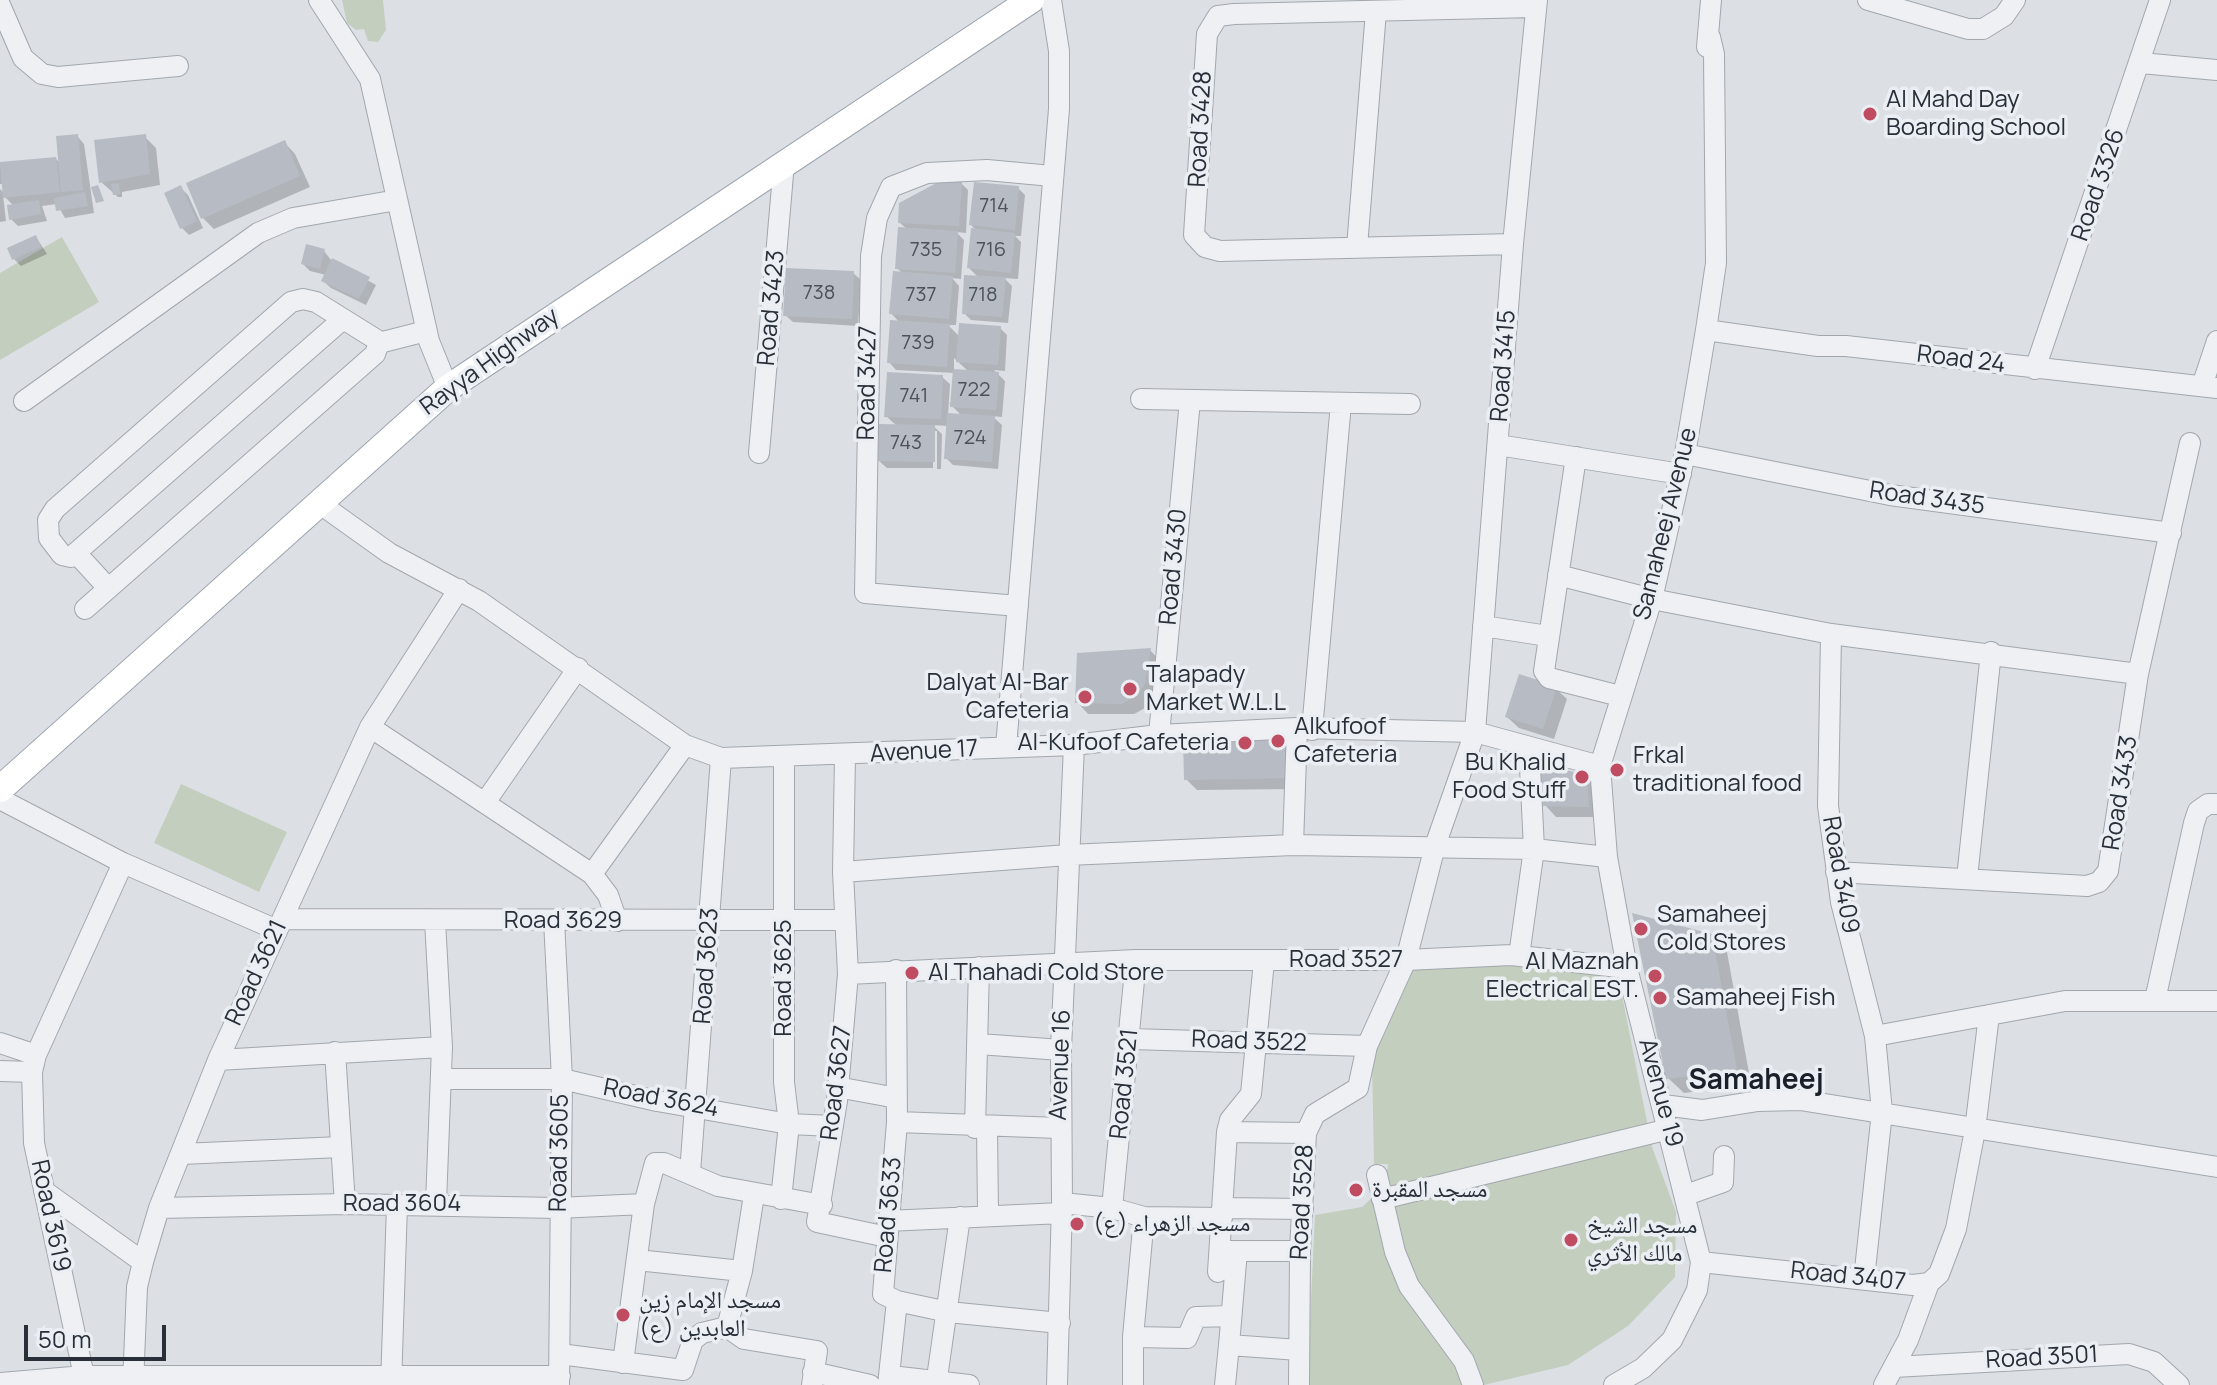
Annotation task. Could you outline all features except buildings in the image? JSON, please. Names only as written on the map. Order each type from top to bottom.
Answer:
[{"type":"main road","name":"Rayya Highway","points":[[0,789],[448,388],[1031,0]]},
{"type":"street","points":[[319,0],[370,79],[426,331],[448,388]]},
{"type":"street","points":[[1006,747],[1059,109],[1059,51],[1051,0]]},
{"type":"street","name":"Samaheej Avenue","points":[[1600,766],[1652,599],[1683,464],[1716,263],[1715,69],[1710,37],[1711,0]]},
{"type":"street","points":[[1868,0],[1968,29],[1983,29],[2004,16],[2015,0]]},
{"type":"street","name":"Road 3326","points":[[2035,369],[2160,0]]},
{"type":"street","name":"Road 3428","points":[[1513,244],[1220,251],[1205,247],[1194,235],[1207,34],[1218,16],[1234,14],[1536,4]]},
{"type":"street","name":"Road 3415","points":[[1435,846],[1475,732],[1513,244],[1536,4]]},
{"type":"street","points":[[0,5],[23,58],[42,74],[58,77],[178,66]]},
{"type":"street","points":[[1357,247],[1376,11]]},
{"type":"street","points":[[2141,63],[2217,70]]},
{"type":"street","name":"Road 3423","points":[[759,453],[784,163]]},
{"type":"street","name":"Road 3427","points":[[1018,606],[865,593],[871,256],[877,218],[891,187],[927,173],[987,170],[1052,176]]},
{"type":"street","points":[[24,401],[258,233],[302,216],[397,200]]},
{"type":"street","points":[[343,319],[77,554],[66,557],[49,538],[48,520],[55,509],[291,302],[310,299],[343,319],[379,343],[426,331]]},
{"type":"street","name":"Road 24","points":[[1707,324],[1846,346],[2210,387]]},
{"type":"street","points":[[2210,387],[2217,341]]},
{"type":"street","points":[[85,609],[375,354],[379,343]]},
{"type":"street","points":[[1141,399],[1410,404]]},
{"type":"street","name":"Road 3430","points":[[1159,735],[1190,400]]},
{"type":"street","points":[[1293,845],[1341,403]]},
{"type":"street","name":"Road 3433","points":[[1836,872],[2087,886],[2099,882],[2108,871],[2111,857],[2138,674],[2190,443]]},
{"type":"street","name":"Road 3435","points":[[1498,445],[1576,457],[1683,464],[2171,533]]},
{"type":"street","points":[[1576,457],[1544,671],[1549,678],[1620,696]]},
{"type":"street","name":"Avenue 17","points":[[319,503],[389,553],[459,589],[578,668],[685,745],[721,758],[845,756],[1074,745],[1159,735],[1304,729],[1475,732],[1600,766]]},
{"type":"street","points":[[77,554],[108,588]]},
{"type":"street","points":[[1558,575],[1652,599],[1831,634],[1991,652],[2138,674]]},
{"type":"street","name":"Road 3621","points":[[133,1380],[137,1287],[143,1262],[159,1208],[218,1060],[370,727],[459,589]]},
{"type":"street","points":[[1483,626],[1548,636]]},
{"type":"street","name":"Road 3409","points":[[1831,634],[1826,765],[1836,872],[1875,1036],[1882,1112],[1864,1279]]},
{"type":"street","points":[[1967,878],[1991,652]]},
{"type":"street","points":[[486,801],[578,668]]},
{"type":"street","points":[[370,727],[592,874],[608,895],[617,921]]},
{"type":"street","points":[[592,874],[685,745]]},
{"type":"street","name":"Avenue 16","points":[[1057,1385],[1062,1208],[1059,1128],[1061,1050],[1074,745]]},
{"type":"street","points":[[1519,956],[1534,849],[1529,747]]},
{"type":"street","name":"Road 3627","points":[[822,1205],[848,974],[843,872],[845,756]]},
{"type":"street","name":"Road 3625","points":[[781,1199],[789,1124],[784,1082],[784,757]]},
{"type":"street","name":"Road 3623","points":[[690,1173],[721,758]]},
{"type":"street","name":"Avenue 19","points":[[1600,766],[1607,857],[1627,968],[1701,1262],[1697,1290],[1672,1340],[1659,1355],[1623,1383]]},
{"type":"street","name":"Road 3629","points":[[0,799],[123,863],[280,924],[844,920]]},
{"type":"street","points":[[2155,1000],[2194,823],[2198,811],[2208,804],[2217,804]]},
{"type":"street","points":[[843,872],[1068,855],[1293,845],[1534,849],[1607,857]]},
{"type":"street","name":"Road 3528","points":[[1299,1385],[1300,1251],[1306,1133],[1315,1114],[1358,1088],[1367,1046],[1406,960],[1435,846]]},
{"type":"street","name":"Road 3619","points":[[84,1376],[31,1119],[34,1063],[123,863]]},
{"type":"street","name":"Road 3605","points":[[554,920],[562,1079],[558,1208],[560,1380]]},
{"type":"street","points":[[435,921],[442,1047],[436,1203]]},
{"type":"street","name":"Road 3527","points":[[1064,964],[1136,960],[1406,960],[1519,956],[1627,968]]},
{"type":"street","name":"Road 3521","points":[[1112,1208],[1131,1039],[1136,960]]},
{"type":"street","points":[[1225,1385],[1231,1316],[1223,1213],[1227,1132],[1230,1120],[1251,1094],[1264,961]]},
{"type":"street","points":[[848,974],[1064,964]]},
{"type":"street","points":[[979,967],[981,1128],[988,1213]]},
{"type":"street","name":"Road 3633","points":[[896,970],[897,1122],[883,1294],[897,1301],[948,1312],[1060,1323]]},
{"type":"street","points":[[1875,1036],[2065,1001],[2217,1001]]},
{"type":"street","name":"Road 3407","points":[[1701,1262],[1913,1285],[1929,1283],[1939,1274],[1956,1229],[1975,1130],[1989,1015]]},
{"type":"street","name":"Road 3522","points":[[1131,1039],[1367,1046]]},
{"type":"street","points":[[0,1043],[34,1063]]},
{"type":"street","points":[[979,1044],[1061,1050]]},
{"type":"street","points":[[218,1060],[442,1047]]},
{"type":"street","points":[[335,1052],[345,1204]]},
{"type":"street","points":[[0,1071],[34,1063]]},
{"type":"street","name":"Road 3624","points":[[441,1079],[562,1079],[657,1101],[789,1124],[833,1126]]},
{"type":"street","points":[[837,1087],[897,1098]]},
{"type":"street","points":[[1663,1105],[1702,1110],[1778,1099],[1882,1112],[1975,1130],[2217,1167]]},
{"type":"street","points":[[897,1122],[981,1128],[1059,1128]]},
{"type":"street","points":[[1382,1199],[1669,1129]]},
{"type":"street","points":[[1227,1132],[1306,1133]]},
{"type":"street","points":[[181,1154],[341,1147]]},
{"type":"street","points":[[1686,1195],[1723,1182],[1724,1156]]},
{"type":"street","points":[[623,1363],[644,1204],[655,1163],[690,1173],[718,1186],[822,1205],[817,1222],[887,1229],[988,1213],[1062,1208],[1112,1208],[1144,1217],[1303,1209]]},
{"type":"street","points":[[1377,1175],[1395,1252],[1409,1286],[1464,1361],[1473,1385]]},
{"type":"street","points":[[44,1191],[143,1262]]},
{"type":"street","points":[[727,1327],[742,1271],[754,1195]]},
{"type":"street","name":"Road 3604","points":[[159,1208],[436,1203],[558,1208],[644,1204]]},
{"type":"street","points":[[392,1381],[397,1205]]},
{"type":"street","points":[[936,1382],[960,1217]]},
{"type":"street","points":[[1133,1385],[1133,1337],[1144,1217]]},
{"type":"street","points":[[1225,1258],[1300,1251]]},
{"type":"street","points":[[637,1260],[742,1271]]},
{"type":"street","points":[[1889,1376],[1914,1326],[1929,1283]]},
{"type":"street","points":[[897,1301],[890,1381],[969,1385]]},
{"type":"street","points":[[1133,1337],[1187,1338],[1196,1317],[1231,1316]]},
{"type":"street","points":[[560,1354],[623,1363],[683,1378],[693,1340],[702,1333],[727,1327],[744,1339],[817,1351],[812,1379],[870,1385]]},
{"type":"street","points":[[1229,1345],[1299,1350]]},
{"type":"street","name":"Road 3501","points":[[1889,1376],[2129,1354],[2154,1362],[2179,1385]]},
{"type":"street","points":[[0,1383],[84,1376],[133,1380],[560,1380]]},
{"type":"green space","points":[[342,0],[383,0],[386,30],[378,42],[368,41],[364,29],[356,30],[347,23]]},
{"type":"green space","points":[[62,237],[99,302],[0,360],[0,273]]},
{"type":"green space","points":[[181,784],[287,832],[259,892],[154,843]]},
{"type":"green space","points":[[1468,963],[1617,970],[1652,1147],[1676,1212],[1675,1277],[1628,1326],[1568,1365],[1484,1385],[1307,1385],[1315,1215],[1362,1207],[1385,1186],[1388,1164],[1374,1164],[1372,1062],[1394,973]]},
{"type":"place","name":"Al Mahd Day Boarding School","points":[[1870,114]]},
{"type":"place","name":"Talapady Market W.L.L","points":[[1130,689]]},
{"type":"place","name":"Dalyat Al-Bar Cafeteria","points":[[1085,697]]},
{"type":"place","name":"Alkufoof Cafeteria","points":[[1278,741]]},
{"type":"place","name":"Al-Kufoof Cafeteria","points":[[1245,743]]},
{"type":"place","name":"Frkal traditional food","points":[[1617,770]]},
{"type":"place","name":"Bu Khalid Food Stuff","points":[[1582,777]]},
{"type":"place","name":"Samaheej Cold Stores","points":[[1641,929]]},
{"type":"place","name":"Al Thahadi Cold Store","points":[[912,973]]},
{"type":"place","name":"Al Maznah Electrical EST.","points":[[1655,976]]},
{"type":"place","name":"Samaheej Fish","points":[[1660,998]]},
{"type":"place","name":"مسجد المقبرة","points":[[1356,1190]]},
{"type":"place","name":"مسجد الزهراء (ع)","points":[[1077,1224]]},
{"type":"place","name":"مسجد الشيخ مالك الأثري","points":[[1571,1240]]},
{"type":"place","name":"مسجد الإمام زين العابدين (ع)","points":[[623,1315]]},
{"type":"district","name":"Samaheej","points":[[1756,1081]]}]
